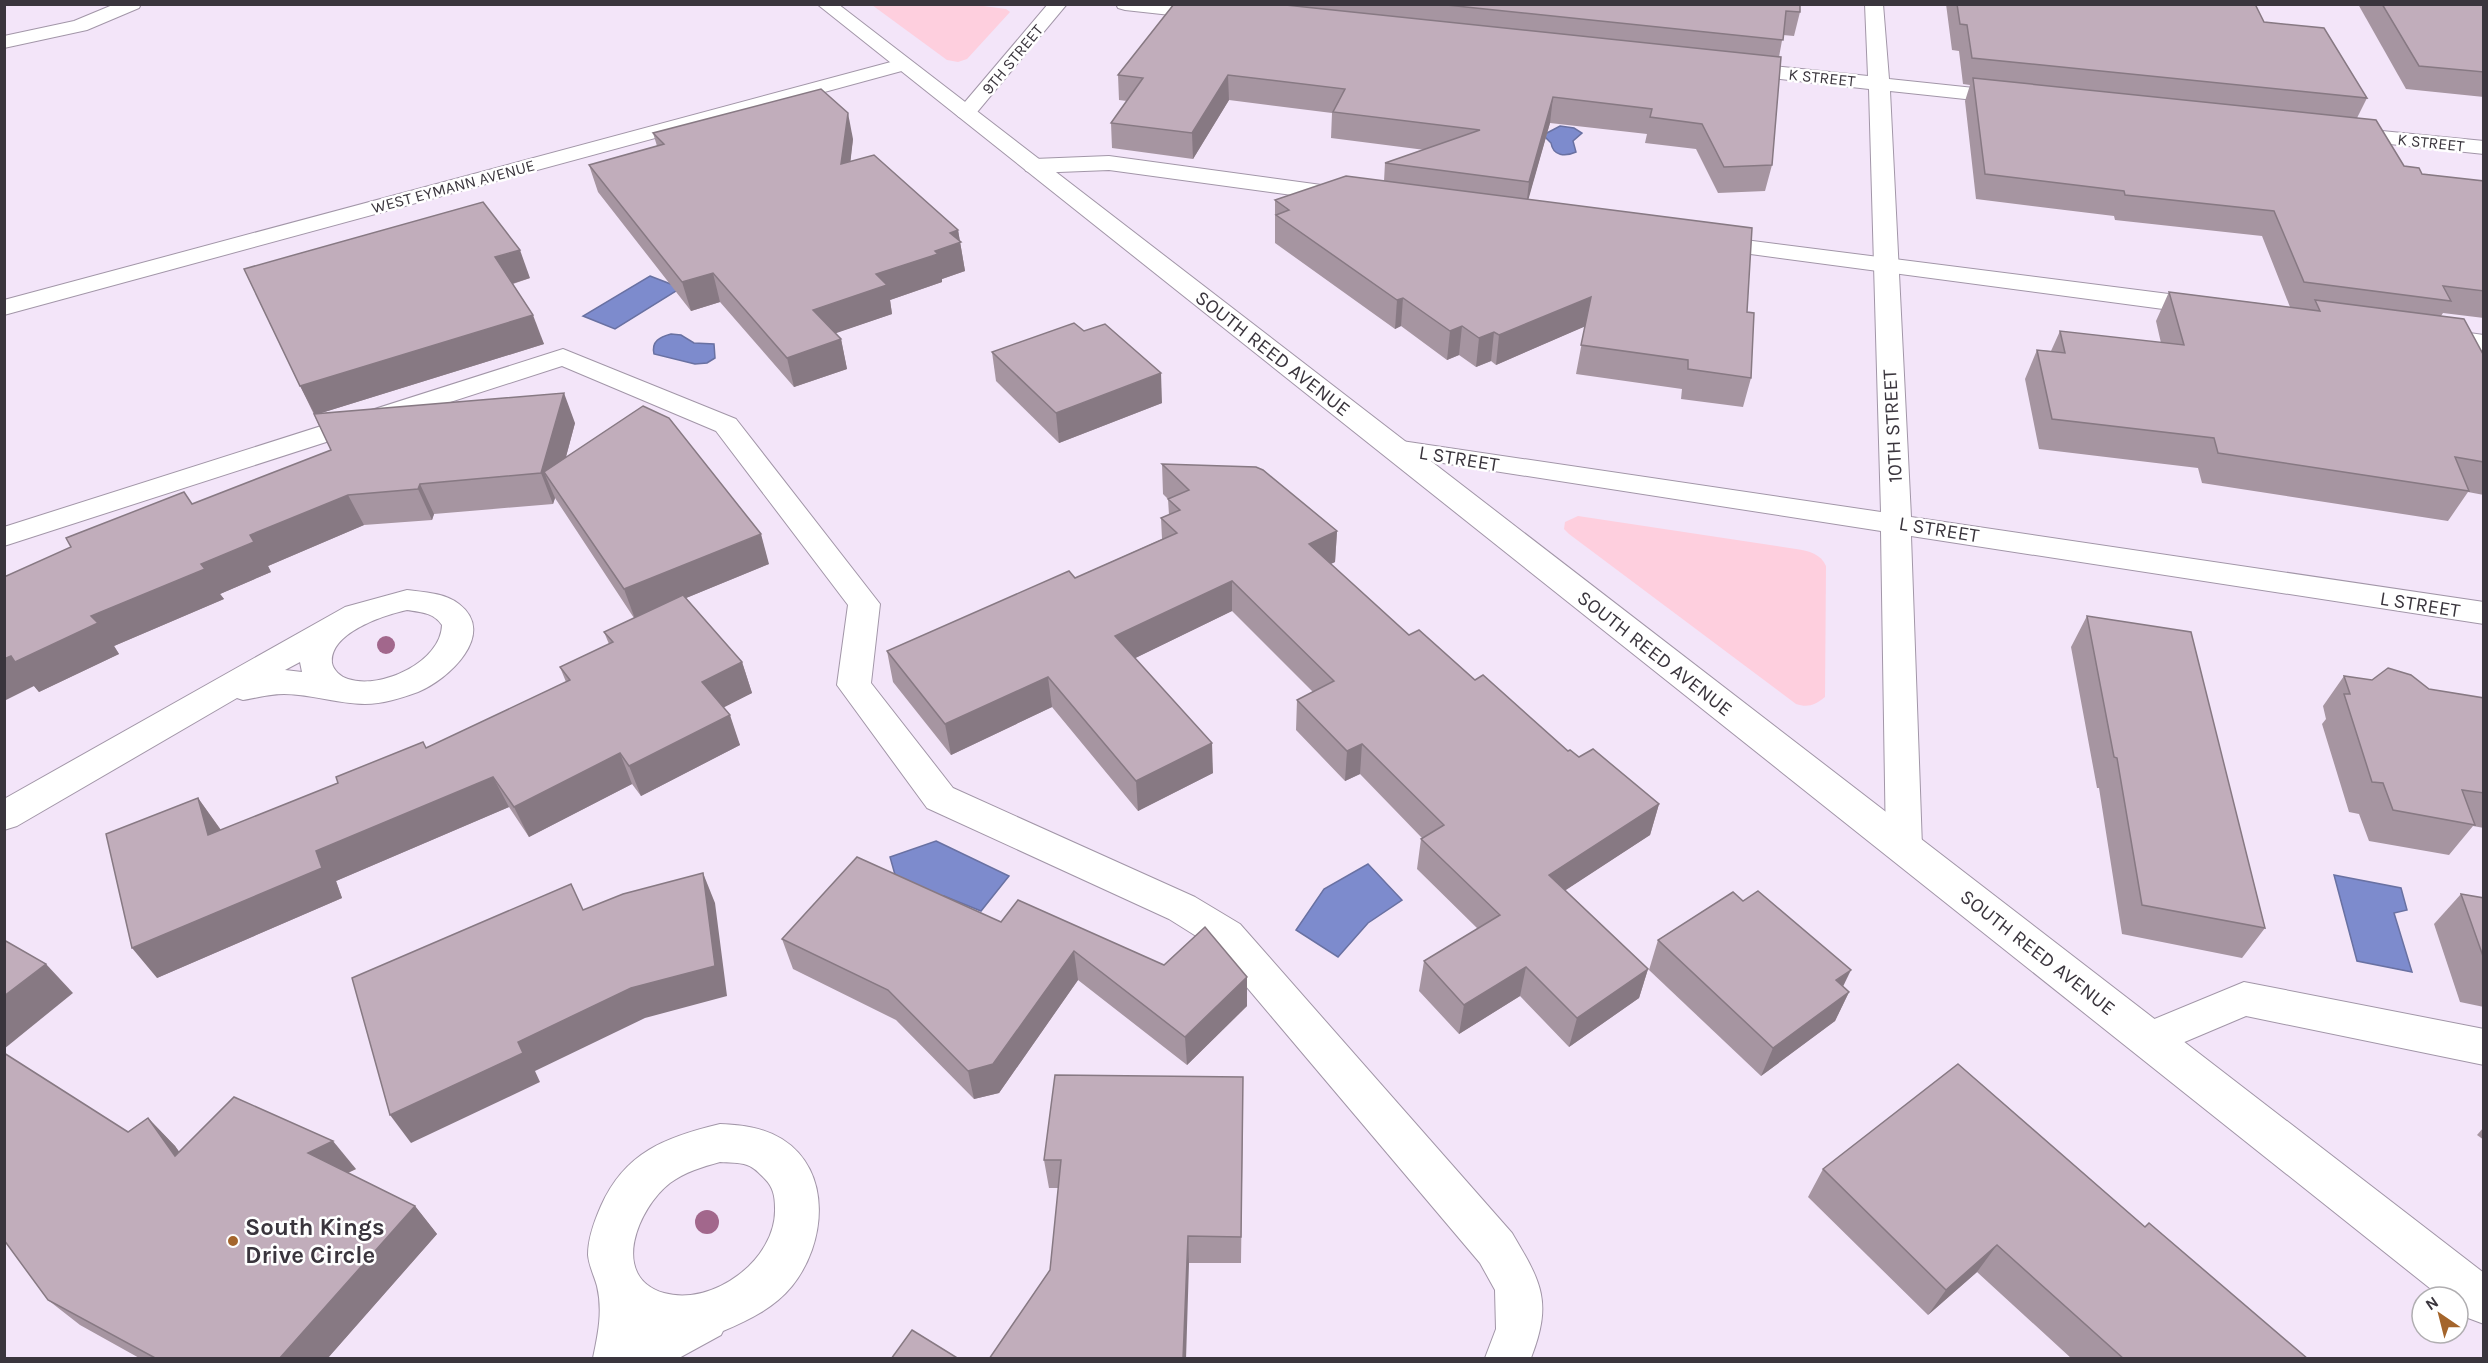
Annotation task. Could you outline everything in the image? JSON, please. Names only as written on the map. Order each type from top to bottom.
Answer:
[{"type":"street","points":[[4,42],[80,26],[132,4]]},
{"type":"street","name":"SOUTH REED AVENUE","points":[[826,4],[2484,1302]]},
{"type":"street","name":"9TH STREET","points":[[966,113],[1058,4]]},
{"type":"street","points":[[1125,4],[1232,16]]},
{"type":"street","name":"10TH STREET","points":[[1874,4],[1896,522],[1904,847]]},
{"type":"street","name":"WEST EYMANN AVENUE","points":[[4,308],[902,65]]},
{"type":"street","name":"K STREET","points":[[1721,67],[2031,99]]},
{"type":"street","name":"K STREET","points":[[2317,130],[2484,148]]},
{"type":"street","points":[[1034,166],[1109,164],[1369,198]]},
{"type":"street","points":[[1687,240],[2227,310]]},
{"type":"street","points":[[2414,334],[2484,343]]},
{"type":"street","points":[[4,537],[563,357],[726,425],[864,604],[854,685],[940,798],[1182,908],[1227,935],[1496,1248],[1518,1286],[1519,1329],[1508,1359]]},
{"type":"street","name":"L STREET","points":[[1395,448],[1896,522],[2484,613]]},
{"type":"street","points":[[4,816],[356,615],[381,605],[408,600],[431,603],[449,610],[458,623],[457,639],[446,657],[428,672],[404,685],[378,691],[354,692],[300,682],[266,684],[226,693],[197,706]]},
{"type":"street","points":[[333,687],[319,676],[315,662],[321,646],[334,630],[356,615]]},
{"type":"street","points":[[2149,1039],[2244,999],[2484,1047]]},
{"type":"street","points":[[616,1359],[624,1334],[624,1309],[610,1259],[612,1229],[626,1198],[653,1170],[684,1152],[720,1143],[752,1146],[779,1161],[795,1185],[798,1216],[789,1249],[769,1279],[739,1301],[661,1343],[638,1359]]},
{"type":"street","points":[[619,1287],[639,1307],[670,1318],[705,1315],[739,1301]]},
{"type":"shaded area","points":[[968,4],[1006,9],[1010,12],[967,59],[958,62],[947,60],[872,5]]},
{"type":"shaded area","points":[[1578,516],[1796,549],[1818,556],[1826,566],[1825,697],[1811,705],[1796,704],[1569,534],[1564,529],[1565,522]]},
{"type":"water","points":[[1560,126],[1574,128],[1582,133],[1573,141],[1576,152],[1568,155],[1557,153],[1543,135]]},
{"type":"water","points":[[650,276],[681,288],[615,329],[583,316]]},
{"type":"water","points":[[671,334],[681,335],[694,343],[714,344],[715,358],[707,363],[695,364],[654,354],[653,350],[657,340]]},
{"type":"water","points":[[936,841],[1009,876],[981,911],[944,896],[901,896],[890,857]]},
{"type":"water","points":[[1368,864],[1402,900],[1368,923],[1338,957],[1296,930],[1324,889]]},
{"type":"water","points":[[2334,875],[2401,888],[2407,910],[2394,913],[2412,972],[2357,961]]},
{"type":"building","points":[[1174,4],[1276,4],[1781,57],[1772,165],[1724,167],[1702,124],[1650,117],[1652,109],[1553,97],[1529,182],[1385,163],[1480,130],[1333,112],[1345,89],[1228,75],[1192,133],[1111,123],[1143,78],[1118,75]]},
{"type":"building","points":[[1437,4],[1800,4],[1800,12],[1786,11],[1783,40]]},
{"type":"building","points":[[1957,4],[2255,4],[2264,22],[2324,28],[2367,98],[1972,58],[1967,25],[1960,24]]},
{"type":"building","points":[[2382,4],[2484,4],[2484,72],[2419,66]]},
{"type":"building","points":[[1973,78],[2376,120],[2404,166],[2419,168],[2422,174],[2484,181],[2484,291],[2443,286],[2451,301],[2304,282],[2274,211],[2125,195],[2124,191],[1985,174]]},
{"type":"building","points":[[821,89],[848,113],[841,164],[874,155],[958,230],[950,233],[961,242],[935,251],[938,254],[876,274],[887,285],[813,310],[841,339],[787,358],[713,273],[682,282],[589,165],[664,144],[653,133]]},
{"type":"building","points":[[1346,176],[1752,228],[1747,312],[1754,313],[1751,378],[1688,369],[1688,360],[1581,345],[1591,297],[1499,335],[1494,332],[1479,338],[1462,326],[1450,331],[1403,298],[1397,300],[1276,215],[1289,210],[1275,200]]},
{"type":"building","points":[[483,202],[520,250],[495,257],[533,315],[300,386],[244,269]]},
{"type":"building","points":[[2169,292],[2320,311],[2315,300],[2464,319],[2484,356],[2484,462],[2455,457],[2469,491],[2218,453],[2214,438],[2052,419],[2037,350],[2065,353],[2060,331],[2184,345]]},
{"type":"building","points":[[1074,323],[1084,331],[1105,324],[1161,373],[1056,413],[992,352]]},
{"type":"building","points":[[564,393],[541,473],[420,484],[418,489],[348,495],[250,535],[254,542],[201,564],[205,569],[91,616],[98,623],[15,662],[11,656],[4,659],[4,577],[71,547],[66,538],[184,492],[192,504],[331,450],[314,414]]},
{"type":"building","points":[[643,406],[669,418],[761,534],[624,589],[544,472]]},
{"type":"building","points":[[1162,464],[1256,467],[1263,470],[1337,531],[1309,544],[1409,635],[1419,630],[1475,680],[1483,675],[1568,751],[1570,750],[1579,757],[1593,749],[1659,804],[1549,875],[1648,969],[1577,1018],[1526,967],[1464,1005],[1424,961],[1500,915],[1421,839],[1444,825],[1362,744],[1347,751],[1297,700],[1334,681],[1232,581],[1115,636],[1212,743],[1136,781],[1048,677],[945,724],[887,651],[1069,571],[1075,578],[1177,533],[1161,518],[1180,510],[1168,499],[1189,490]]},
{"type":"building","points":[[683,595],[742,662],[702,682],[730,715],[629,766],[620,753],[514,807],[493,777],[316,851],[322,868],[132,948],[106,834],[198,798],[208,835],[338,783],[336,777],[423,742],[426,748],[570,680],[560,667],[613,642],[604,632]]},
{"type":"building","points":[[2087,616],[2191,632],[2265,928],[2142,905],[2117,758],[2114,757]]},
{"type":"building","points":[[2388,668],[2411,675],[2429,689],[2484,698],[2484,793],[2462,790],[2475,825],[2393,810],[2383,783],[2372,782],[2344,694],[2350,694],[2344,676],[2372,680]]},
{"type":"building","points":[[857,857],[1001,922],[1018,900],[1164,965],[1205,927],[1247,977],[1185,1037],[1074,951],[993,1064],[968,1071],[888,990],[782,939]]},
{"type":"building","points":[[703,873],[715,966],[631,988],[518,1042],[523,1053],[390,1115],[352,978],[571,884],[583,910],[623,894]]},
{"type":"building","points":[[1758,891],[1851,970],[1836,980],[1849,992],[1773,1048],[1658,940],[1733,892],[1743,901]]},
{"type":"building","points":[[2461,894],[2484,898],[2484,959]]},
{"type":"building","points":[[4,940],[46,964],[4,996]]},
{"type":"building","name":"South Kings Drive Circle","points":[[4,1053],[128,1132],[148,1118],[175,1156],[234,1097],[333,1141],[308,1153],[415,1206],[279,1359],[157,1359],[48,1300],[4,1240]]},
{"type":"building","points":[[1958,1064],[2145,1227],[2149,1223],[2308,1359],[2124,1359],[1997,1245],[1946,1290],[1823,1169]]},
{"type":"building","points":[[1055,1075],[1243,1077],[1241,1237],[1188,1236],[1183,1359],[989,1359],[1050,1270],[1061,1160],[1044,1160]]},
{"type":"building","points":[[912,1330],[959,1359],[891,1359]]},
{"type":"place","name":"South Kings Drive Circle","points":[[233,1241]]}]
